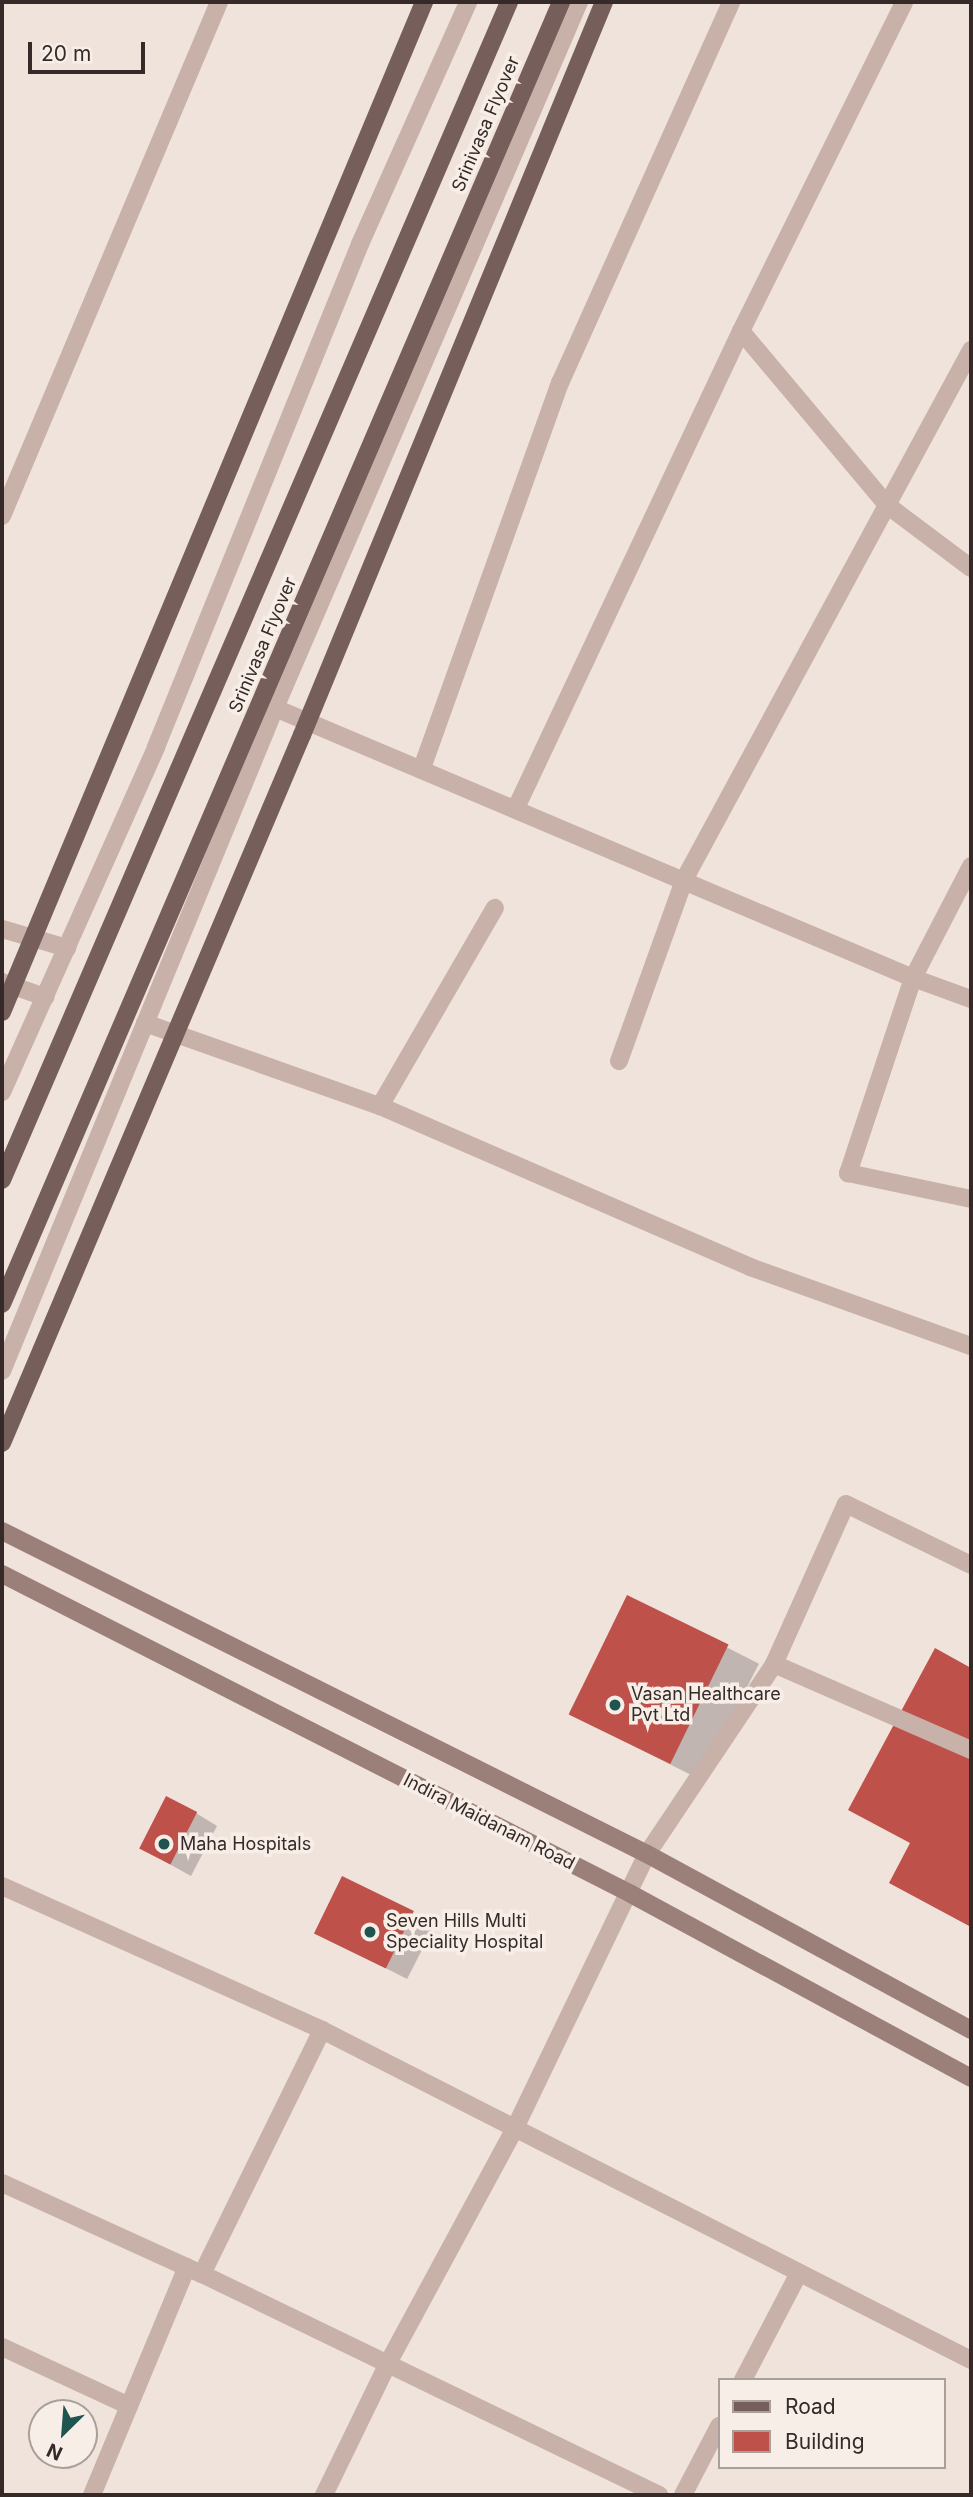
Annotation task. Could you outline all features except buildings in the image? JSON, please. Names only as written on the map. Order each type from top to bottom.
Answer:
[{"type":"main road","points":[[2,1012],[424,2]]},
{"type":"main road","name":"Srinivasa Flyover","points":[[2,1180],[509,2]]},
{"type":"main road","name":"Srinivasa Flyover","points":[[2,1304],[561,2]]},
{"type":"main road","points":[[2,1443],[280,787],[604,2]]},
{"type":"main road","points":[[2,1531],[647,1854],[971,2030]]},
{"type":"main road","name":"Indira Maidanam Road","points":[[2,1574],[631,1894],[971,2078]]},
{"type":"street","points":[[2,516],[219,2]]},
{"type":"street","points":[[2,1092],[156,747],[360,244],[468,2]]},
{"type":"street","points":[[2,1371],[275,708],[579,2]]},
{"type":"street","points":[[422,768],[560,383],[731,2]]},
{"type":"street","points":[[516,808],[741,331],[904,2]]},
{"type":"street","points":[[741,331],[887,505],[971,568]]},
{"type":"street","points":[[619,1061],[684,880],[971,350]]},
{"type":"street","points":[[275,708],[913,978],[971,999]]},
{"type":"street","points":[[971,866],[913,978],[848,1173],[971,1199]]},
{"type":"street","points":[[380,1106],[495,908]]},
{"type":"street","points":[[2,929],[67,948]]},
{"type":"street","points":[[2,982],[45,997]]},
{"type":"street","points":[[145,1023],[380,1106],[750,1267],[971,1346]]},
{"type":"street","points":[[324,2495],[387,2365],[515,2128],[631,1894],[647,1854],[774,1664],[846,1504],[971,1564]]},
{"type":"street","points":[[774,1664],[971,1750]]},
{"type":"street","points":[[2,1886],[322,2030],[971,2360]]},
{"type":"street","points":[[92,2495],[129,2406],[194,2270],[322,2030]]},
{"type":"street","points":[[2,2183],[194,2270],[659,2495]]},
{"type":"street","points":[[744,2378],[799,2273]]},
{"type":"street","points":[[2,2347],[129,2406]]},
{"type":"street","points":[[683,2495],[718,2428]]},
{"type":"place","name":"Vasan Healthcare Pvt Ltd","points":[[615,1705]]},
{"type":"place","name":"Maha Hospitals","points":[[164,1844]]},
{"type":"place","name":"Seven Hills Multi Speciality Hospital","points":[[370,1932]]}]
